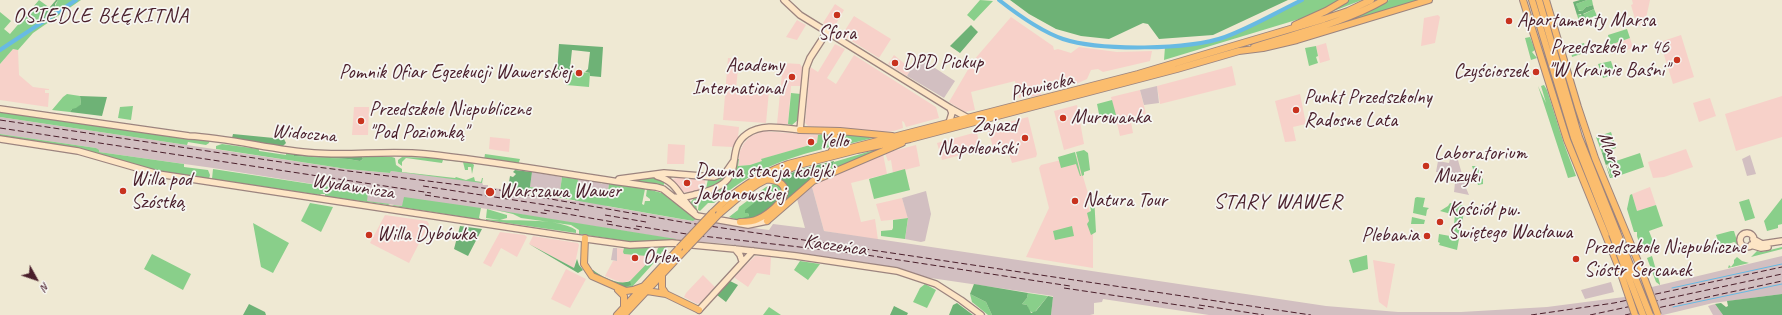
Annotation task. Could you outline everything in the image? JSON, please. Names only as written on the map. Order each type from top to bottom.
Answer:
[{"type":"main road","points":[[784,0],[800,15],[968,118]]},
{"type":"main road","points":[[1287,30],[1345,0]]},
{"type":"main road","points":[[1287,30],[1344,13],[1371,0]]},
{"type":"main road","points":[[1239,51],[1336,22],[1384,0]]},
{"type":"main road","name":"Płowiecka","points":[[646,288],[662,276],[719,214],[739,197],[766,179],[799,165],[913,138],[1239,51],[1263,48],[1297,40],[1429,0]]},
{"type":"main road","name":"Marsa","points":[[1523,0],[1556,108],[1579,174],[1612,234],[1650,315]]},
{"type":"main road","name":"Marsa","points":[[1532,0],[1550,64],[1582,162],[1612,234],[1643,315]]},
{"type":"main road","name":"Marsa","points":[[1539,0],[1563,83],[1612,234],[1635,315]]},
{"type":"main road","name":"Marsa","points":[[1546,0],[1601,176],[1645,278],[1658,315]]},
{"type":"main road","name":"Płowiecka","points":[[646,288],[679,248],[712,213],[735,192],[762,175],[788,164],[831,152],[898,137],[1150,71],[1287,30]]},
{"type":"main road","points":[[827,32],[810,58],[806,68],[800,130],[826,130],[898,137]]},
{"type":"main road","points":[[1550,64],[1556,98],[1556,108]]},
{"type":"main road","points":[[1563,83],[1569,93],[1578,116],[1584,125]]},
{"type":"main road","points":[[949,123],[952,113],[950,108]]},
{"type":"main road","name":"Widoczna","points":[[0,109],[189,136],[217,138],[253,145],[315,153],[382,152],[426,154],[656,187],[663,189],[692,213],[703,217]]},
{"type":"main road","name":"Widoczna","points":[[669,195],[678,198],[693,195],[713,190],[723,184],[732,173],[738,145],[746,134],[758,128],[770,127],[800,130]]},
{"type":"main road","points":[[826,130],[834,134],[837,138],[836,145],[831,152]]},
{"type":"main road","points":[[740,222],[748,225],[767,221],[813,181],[913,138]]},
{"type":"main road","name":"Wydawnicza","points":[[0,139],[78,151],[158,174],[630,245],[666,243],[704,246]]},
{"type":"main road","name":"Widoczna","points":[[605,180],[668,174],[719,176],[726,172],[735,158]]},
{"type":"main road","name":"Widoczna","points":[[653,175],[668,180]]},
{"type":"main road","points":[[669,195],[666,186],[668,180],[673,176],[682,175]]},
{"type":"main road","points":[[668,180],[690,208],[703,217],[740,222],[753,221],[761,218],[781,201],[784,193],[782,185],[778,182],[766,179]]},
{"type":"main road","points":[[690,208],[689,201],[693,195]]},
{"type":"main road","points":[[585,238],[583,257],[586,269],[593,276],[615,287],[629,291],[646,288],[666,294],[699,310],[751,251]]},
{"type":"main road","points":[[1752,242],[1762,244],[1780,242]]},
{"type":"main road","name":"Kaczeńca","points":[[704,246],[897,271],[930,281],[956,296],[981,315]]},
{"type":"main road","points":[[735,249],[740,255],[742,263]]},
{"type":"main road","points":[[662,276],[662,288],[666,294]]},
{"type":"main road","points":[[615,287],[623,294],[624,307]]},
{"type":"main road","points":[[618,315],[624,307],[646,288]]},
{"type":"main road","points":[[624,315],[646,288]]},
{"type":"shaded area","points":[[1632,0],[1650,0],[1645,23],[1637,26],[1631,5],[1633,4]]},
{"type":"shaded area","points":[[835,4],[844,10],[833,29],[823,23]]},
{"type":"shaded area","points":[[1438,15],[1440,17],[1435,43],[1421,46],[1424,18]]},
{"type":"shaded area","points":[[854,16],[891,39],[879,58],[842,35]]},
{"type":"shaded area","points":[[1011,17],[1053,46],[1054,50],[1058,49],[1071,53],[1079,47],[1117,52],[1152,51],[1150,61],[1103,72],[1098,69],[1091,70],[1087,79],[1076,84],[1063,79],[1042,83],[1039,85],[1041,95],[1031,97],[1029,95],[1019,98],[1015,81],[971,92],[975,110],[965,112],[949,102],[973,61]]},
{"type":"shaded area","points":[[797,20],[806,25],[797,40],[786,37]]},
{"type":"shaded area","name":"Przedszkole nr 46 \"W Krainie Baśni\"","points":[[1681,35],[1694,77],[1673,84],[1660,42]]},
{"type":"shaded area","points":[[1630,38],[1633,48],[1613,54],[1610,45]]},
{"type":"shaded area","points":[[1326,43],[1330,60],[1320,63],[1316,46]]},
{"type":"shaded area","points":[[835,44],[845,49],[827,78],[836,84],[854,55],[936,107],[939,118],[906,127],[902,121],[903,128],[883,132],[808,126],[805,123],[810,67],[818,72]]},
{"type":"shaded area","points":[[13,49],[18,50],[19,75],[33,87],[49,89],[45,90],[45,93],[49,93],[48,107],[0,100],[0,64]]},
{"type":"shaded area","points":[[894,55],[911,69],[907,76],[888,64]]},
{"type":"shaded area","points":[[918,57],[955,81],[944,98],[907,76]]},
{"type":"shaded area","points":[[728,58],[739,59],[736,88],[769,91],[766,123],[723,120]]},
{"type":"shaded area","points":[[783,63],[800,64],[803,69],[801,86],[791,86],[788,124],[777,124]]},
{"type":"shaded area","points":[[1232,66],[1236,85],[1160,104],[1157,86]]},
{"type":"shaded area","points":[[1157,86],[1159,103],[1144,105],[1140,90]]},
{"type":"shaded area","points":[[1140,90],[1146,114],[1130,117],[1133,133],[1120,136],[1111,97]]},
{"type":"shaded area","points":[[1300,94],[1306,124],[1293,127],[1296,141],[1285,142],[1275,101]]},
{"type":"shaded area","points":[[1782,96],[1782,137],[1736,151],[1725,114]]},
{"type":"shaded area","points":[[1710,98],[1716,116],[1699,122],[1693,103]]},
{"type":"shaded area","points":[[1077,105],[1084,144],[1064,150],[1054,111]]},
{"type":"shaded area","name":"Przedszkole Niepubliczne \"Pod Poziomką\"","points":[[354,107],[369,107],[368,135],[352,135]]},
{"type":"shaded area","points":[[0,117],[347,169],[390,173],[391,171],[482,182],[483,185],[488,185],[488,187],[575,201],[578,179],[600,182],[601,184],[609,184],[606,206],[692,221],[694,220],[769,230],[773,224],[805,228],[797,199],[812,187],[824,231],[1326,306],[1398,312],[1461,312],[1547,307],[1624,297],[1635,291],[1782,256],[1782,294],[1713,303],[1663,315],[1209,315],[1103,299],[1102,302],[1094,303],[1094,314],[1051,315],[1053,296],[924,277],[891,267],[728,244],[678,240],[481,208],[402,206],[366,201],[368,193],[363,192],[213,168],[99,152],[96,148],[0,134]]},
{"type":"shaded area","points":[[1028,117],[1037,154],[1036,157],[1012,163],[1006,144],[993,147],[988,130],[1001,127],[1001,124]]},
{"type":"shaded area","points":[[714,124],[739,127],[738,138],[733,147],[712,146]]},
{"type":"shaded area","points":[[762,131],[818,135],[817,143],[762,159],[762,161],[750,165],[738,166],[740,151],[744,143],[751,136]]},
{"type":"shaded area","points":[[977,132],[980,150],[942,160],[937,143]]},
{"type":"shaded area","points":[[490,137],[510,139],[509,152],[489,149]]},
{"type":"shaded area","points":[[668,144],[685,145],[684,164],[667,164]]},
{"type":"shaded area","points":[[916,145],[920,166],[893,173],[891,160],[888,161],[885,153]]},
{"type":"shaded area","points":[[1686,149],[1693,167],[1664,177],[1653,178],[1648,162]]},
{"type":"shaded area","points":[[1456,153],[1469,195],[1454,192],[1455,183],[1451,175],[1438,175],[1438,172],[1436,172],[1438,161],[1449,163],[1451,155]]},
{"type":"shaded area","points":[[883,154],[887,174],[851,183],[861,222],[875,219],[878,240],[824,231],[812,187],[821,181]]},
{"type":"shaded area","points":[[1750,155],[1756,174],[1747,176],[1742,159]]},
{"type":"shaded area","points":[[1077,156],[1089,197],[1086,198],[1093,223],[1093,268],[1026,257],[1049,208],[1039,168],[1041,165]]},
{"type":"shaded area","points":[[532,172],[562,177],[560,191],[530,187]]},
{"type":"shaded area","points":[[678,177],[705,179],[705,190],[700,193],[680,192],[671,180]]},
{"type":"shaded area","points":[[1650,187],[1656,205],[1637,211],[1632,194]]},
{"type":"shaded area","points":[[926,191],[931,214],[925,241],[921,242],[905,239],[908,219],[902,198]]},
{"type":"shaded area","points":[[902,198],[908,218],[881,221],[876,204]]},
{"type":"shaded area","points":[[385,215],[427,221],[429,224],[409,263],[370,243]]},
{"type":"shaded area","points":[[500,232],[525,235],[527,237],[517,257],[501,248],[491,267],[483,263]]},
{"type":"shaded area","points":[[533,236],[578,243],[579,245],[574,268],[529,244]]},
{"type":"shaded area","points":[[613,248],[617,248],[617,261],[611,260]]},
{"type":"shaded area","points":[[617,248],[657,254],[634,279],[622,283],[605,276],[613,261],[617,261]]},
{"type":"shaded area","points":[[755,256],[771,257],[770,275],[757,273],[748,287],[735,278],[735,276]]},
{"type":"shaded area","points":[[1373,260],[1395,264],[1387,308],[1379,302]]},
{"type":"shaded area","points":[[566,269],[586,279],[570,308],[551,299]]},
{"type":"shaded area","points":[[703,275],[715,287],[700,303],[697,304],[684,297]]},
{"type":"shaded area","points":[[1611,282],[1614,292],[1585,299],[1581,290]]},
{"type":"shaded area","points":[[1715,304],[1723,315],[1713,315],[1708,306]]},
{"type":"green space","points":[[39,0],[50,8],[38,21],[54,8],[58,0],[81,0],[33,33],[18,50],[13,49],[0,64],[0,12],[11,21],[4,29],[10,34]]},
{"type":"green space","points":[[56,0],[58,0],[55,4],[55,12],[40,23],[38,21]]},
{"type":"green space","points":[[980,0],[993,1],[974,21],[967,15]]},
{"type":"green space","points":[[1010,0],[1288,0],[1213,35],[1159,39],[1148,24],[1143,23],[1109,39],[1081,36],[1056,29],[1029,14]]},
{"type":"green space","points":[[1304,0],[1340,0],[1321,11],[1306,17],[1164,60],[1165,47],[1208,43],[1227,37]]},
{"type":"green space","points":[[1349,0],[1362,0],[1330,12]]},
{"type":"green space","points":[[1389,0],[1421,0],[1301,37],[1366,13]]},
{"type":"green space","points":[[1587,0],[1592,0],[1593,5],[1586,7],[1582,11],[1578,10],[1576,4]]},
{"type":"green space","points":[[1587,0],[1576,4],[1579,11],[1593,5],[1594,9],[1583,14],[1586,18],[1583,20],[1581,14],[1577,15],[1573,2]]},
{"type":"green space","points":[[1594,9],[1597,16],[1585,19],[1585,16],[1582,15]]},
{"type":"green space","points":[[1577,15],[1582,15],[1583,20],[1579,21]]},
{"type":"green space","points":[[971,25],[978,32],[960,53],[950,46]]},
{"type":"green space","points":[[1627,29],[1630,38],[1610,45],[1608,35]]},
{"type":"green space","points":[[1530,37],[1535,50],[1532,52],[1537,58],[1531,60],[1525,38]]},
{"type":"green space","points":[[1584,43],[1587,52],[1572,57],[1570,47]]},
{"type":"green space","points":[[559,44],[603,47],[601,77],[590,76],[590,73],[585,72],[588,69],[590,52],[572,50],[570,68],[572,71],[568,71],[567,74],[557,73]]},
{"type":"green space","points":[[1316,46],[1318,56],[1316,57],[1318,63],[1309,66],[1305,48]]},
{"type":"green space","points":[[1611,61],[1615,74],[1603,78],[1598,64]]},
{"type":"green space","points":[[568,71],[590,73],[589,87],[566,85]]},
{"type":"green space","points":[[1544,85],[1576,176],[1568,178],[1538,86],[1546,103],[1541,86]]},
{"type":"green space","points":[[791,93],[801,94],[799,119],[792,125],[788,124]]},
{"type":"green space","points":[[67,94],[80,96],[81,104],[76,109],[72,109],[70,112],[52,110],[63,97]]},
{"type":"green space","points":[[80,96],[107,97],[102,116],[70,112],[72,109],[81,104]]},
{"type":"green space","points":[[1112,100],[1116,115],[1100,119],[1097,104]]},
{"type":"green space","points":[[133,106],[131,120],[118,118],[120,107]]},
{"type":"green space","points":[[0,112],[210,140],[206,145],[188,142],[187,145],[0,117]]},
{"type":"green space","points":[[1611,132],[1616,148],[1602,153],[1596,137]]},
{"type":"green space","points":[[838,133],[877,137],[840,146],[840,138]]},
{"type":"green space","points":[[0,134],[96,148],[99,152],[184,164],[184,167],[208,170],[210,175],[209,179],[149,169],[76,148],[0,136]]},
{"type":"green space","points":[[233,134],[284,139],[286,143],[282,147],[232,138]]},
{"type":"green space","points":[[826,134],[832,136],[834,142],[830,147],[796,156],[768,167],[728,191],[714,203],[708,203],[700,211],[698,210],[699,202],[701,200],[707,195],[722,188],[729,182],[735,169],[737,159],[739,159],[738,166],[750,165],[762,161],[761,159],[817,143],[818,135]]},
{"type":"green space","points":[[222,144],[259,149],[259,151],[286,155],[286,153],[294,154],[294,156],[360,161],[363,159],[362,157],[392,157],[395,158],[396,165],[402,169],[402,172],[456,177],[466,180],[474,177],[475,181],[481,182],[483,178],[482,183],[391,171],[390,173],[347,169],[216,149],[216,146]]},
{"type":"green space","points":[[881,148],[820,175],[821,170],[833,165],[834,162]]},
{"type":"green space","points":[[1084,150],[1088,153],[1090,170],[1084,172],[1084,175],[1082,176],[1076,152]]},
{"type":"green space","points":[[1610,150],[1618,176],[1615,177],[1614,169],[1611,163],[1609,163],[1606,165],[1611,178],[1610,178],[1602,153]]},
{"type":"green space","points":[[1075,152],[1081,176],[1076,164],[1061,168],[1058,157]]},
{"type":"green space","points":[[1640,153],[1644,167],[1618,176],[1613,162]]},
{"type":"green space","points":[[294,154],[362,157],[363,159],[360,161],[294,156]]},
{"type":"green space","points":[[485,154],[520,159],[518,165],[484,160]]},
{"type":"green space","points":[[402,157],[434,158],[472,163],[474,165],[472,174],[471,167],[468,167],[468,170],[465,170],[463,162],[443,160],[442,163],[406,158],[402,162],[402,166],[398,163],[398,160]]},
{"type":"green space","points":[[834,161],[833,165],[821,170],[820,175],[774,211],[786,197],[777,179],[801,169]]},
{"type":"green space","points":[[1607,163],[1612,164],[1615,177],[1611,178]]},
{"type":"green space","points":[[1472,166],[1476,166],[1480,171],[1478,175],[1483,179],[1483,184],[1478,185]]},
{"type":"green space","points":[[213,169],[363,192],[368,193],[367,201],[390,204],[388,205],[325,196],[325,194],[320,195],[212,179]]},
{"type":"green space","points":[[905,169],[910,190],[874,199],[869,179]]},
{"type":"green space","points":[[515,170],[532,172],[530,187],[527,192],[508,189],[510,176],[513,177],[516,174],[513,172]]},
{"type":"green space","points":[[729,173],[720,184],[706,189],[708,179],[717,179]]},
{"type":"green space","points":[[562,177],[578,179],[577,193],[607,198],[609,184],[645,189],[642,204],[644,205],[645,201],[650,201],[650,199],[646,196],[647,189],[662,193],[696,219],[693,221],[527,192],[530,187],[560,191]]},
{"type":"green space","points":[[654,177],[665,181],[663,187],[629,182]]},
{"type":"green space","points":[[776,183],[780,186],[782,193],[766,198],[748,213],[749,216],[741,221],[729,217],[738,210],[739,207],[766,187]]},
{"type":"green space","points":[[776,191],[782,193],[776,204],[771,209],[753,218],[741,221],[742,218],[749,216],[748,213],[745,213],[745,210],[759,199],[765,200],[767,194],[774,195]]},
{"type":"green space","points":[[704,194],[697,203],[699,214],[693,209],[690,203],[695,197]]},
{"type":"green space","points":[[1632,194],[1637,211],[1656,205],[1663,226],[1649,231],[1656,249],[1642,252],[1637,232],[1634,232],[1627,209],[1630,195]]},
{"type":"green space","points":[[1094,196],[1096,232],[1091,235],[1087,224],[1089,221],[1087,213],[1091,211],[1088,197]]},
{"type":"green space","points":[[404,197],[481,208],[479,218],[483,220],[392,205],[402,206]]},
{"type":"green space","points":[[1415,198],[1425,198],[1423,207],[1429,208],[1426,216],[1413,213]]},
{"type":"green space","points":[[1782,198],[1782,224],[1778,225],[1778,228],[1767,231],[1764,221]]},
{"type":"green space","points":[[1749,199],[1755,218],[1745,221],[1739,202]]},
{"type":"green space","points":[[310,203],[333,207],[321,232],[301,221]]},
{"type":"green space","points":[[1450,203],[1465,206],[1457,250],[1439,245],[1440,243],[1438,242],[1439,234],[1450,236],[1453,233],[1455,215],[1440,211]]},
{"type":"green space","points":[[487,209],[507,215],[507,218],[500,220],[486,218]]},
{"type":"green space","points":[[496,210],[676,239],[675,241],[632,242],[579,234],[579,230],[571,225],[521,218],[513,214]]},
{"type":"green space","points":[[1412,217],[1425,220],[1424,224],[1411,224]]},
{"type":"green space","points":[[908,218],[905,239],[881,236],[881,231],[892,230],[893,220]]},
{"type":"green space","points":[[486,220],[557,223],[576,230],[576,233]]},
{"type":"green space","points":[[253,223],[289,243],[273,273],[261,267]]},
{"type":"green space","points":[[460,226],[482,229],[468,256],[454,249]]},
{"type":"green space","points":[[1072,226],[1074,236],[1055,240],[1053,231]]},
{"type":"green space","points":[[1734,231],[1738,244],[1734,250],[1731,246],[1736,243],[1734,242],[1720,247],[1716,235]]},
{"type":"green space","points":[[529,244],[574,268],[577,259],[583,270],[578,273]]},
{"type":"green space","points":[[661,246],[667,247],[631,288],[624,287],[630,285],[630,281],[656,254],[658,248]]},
{"type":"green space","points":[[650,247],[653,251],[647,256],[624,254],[623,252],[624,248]]},
{"type":"green space","points":[[1782,247],[1782,249],[1751,257],[1757,251],[1762,252]]},
{"type":"green space","points":[[152,254],[191,274],[183,290],[144,269]]},
{"type":"green space","points":[[1367,255],[1368,269],[1353,273],[1349,260]]},
{"type":"green space","points":[[1652,256],[1660,285],[1656,282],[1647,258]]},
{"type":"green space","points":[[1737,257],[1742,261],[1749,263],[1728,268],[1729,265],[1731,267]]},
{"type":"green space","points":[[800,261],[820,264],[808,280],[794,270]]},
{"type":"green space","points":[[593,270],[616,282],[630,281],[631,285],[623,288],[595,274],[592,271]]},
{"type":"green space","points":[[730,281],[738,285],[726,302],[717,295]]},
{"type":"green space","points":[[925,284],[936,290],[927,308],[913,302],[920,288]]},
{"type":"green space","points":[[974,284],[1028,293],[1027,298],[1022,304],[1027,305],[1031,313],[1036,311],[1048,296],[1053,297],[1051,315],[992,315],[986,302],[970,294]]},
{"type":"green space","points":[[1028,293],[1048,296],[1034,313],[1029,311],[1027,305],[1022,304],[1027,298]]},
{"type":"green space","points":[[970,294],[986,302],[992,315],[988,315],[972,302]]},
{"type":"green space","points":[[1782,294],[1782,315],[1723,315],[1715,304],[1721,303],[1726,307],[1728,306],[1727,301]]},
{"type":"green space","points":[[957,303],[973,315],[949,315],[953,305]]},
{"type":"green space","points":[[249,304],[265,312],[266,315],[243,315]]},
{"type":"green space","points":[[894,306],[908,313],[907,315],[890,315]]},
{"type":"green space","points":[[769,307],[781,315],[763,315]]},
{"type":"waterway","points":[[0,50],[76,0]]},
{"type":"waterway","points":[[999,0],[1022,17],[1054,36],[1079,43],[1121,47],[1168,47],[1225,37],[1255,24],[1302,0]]},
{"type":"waterway","points":[[1672,288],[1782,264]]},
{"type":"waterway","points":[[1673,307],[1782,284]]},
{"type":"railway","points":[[0,120],[301,165],[499,190],[682,222],[1311,315]]},
{"type":"railway","points":[[0,128],[431,193]]},
{"type":"railway","points":[[423,186],[579,210]]},
{"type":"railway","points":[[425,195],[549,214]]},
{"type":"railway","points":[[544,210],[613,222]]},
{"type":"railway","points":[[605,215],[646,222]]},
{"type":"railway","points":[[607,224],[642,230]]},
{"type":"railway","points":[[636,226],[693,235],[853,253],[1070,286]]},
{"type":"railway","points":[[1531,315],[1614,303],[1782,267]]},
{"type":"railway","points":[[1590,315],[1782,274]]},
{"type":"railway","points":[[1625,315],[1782,281]]},
{"type":"railway","points":[[1064,288],[1205,309]]},
{"type":"railway","points":[[1199,305],[1264,315]]},
{"type":"place","name":"Sfora","points":[[837,15]]},
{"type":"place","name":"Apartamenty Marsa","points":[[1509,21]]},
{"type":"place","name":"Przedszkole nr 46 \"W Krainie Baśni\"","points":[[1677,60]]},
{"type":"place","name":"DPD Pickup","points":[[895,63]]},
{"type":"place","name":"Czyścioszek","points":[[1536,72]]},
{"type":"place","name":"Pomnik Ofiar Egzekucji Wawerskiej","points":[[579,73]]},
{"type":"place","name":"Academy International","points":[[792,77]]},
{"type":"place","name":"Punkt Przedszkolny Radosne Lata","points":[[1296,110]]},
{"type":"place","name":"Murowanka","points":[[1063,118]]},
{"type":"place","name":"Przedszkole Niepubliczne \"Pod Poziomką\"","points":[[361,121]]},
{"type":"place","name":"Zajazd Napoleoński","points":[[1025,138]]},
{"type":"place","name":"Yello","points":[[811,142]]},
{"type":"place","name":"Laboratorium Muzyki","points":[[1426,166]]},
{"type":"place","name":"Dawna stacja kolejki Jabłonowskiej","points":[[687,183]]},
{"type":"place","name":"Willa pod Szóstką","points":[[123,191]]},
{"type":"place","name":"Warszawa Wawer","points":[[490,192]]},
{"type":"place","name":"Natura Tour","points":[[1075,201]]},
{"type":"place","name":"Kościół pw. Świętego Wacława","points":[[1440,222]]},
{"type":"place","name":"Willa Dybówka","points":[[369,235]]},
{"type":"place","name":"Plebania","points":[[1427,236]]},
{"type":"place","name":"Orlen","points":[[635,258]]},
{"type":"place","name":"Przedszkole Niepubliczne Sióstr Sercanek","points":[[1576,259]]},
{"type":"district","name":"OSIEDLE BŁĘKITNA","points":[[101,16]]},
{"type":"district","name":"STARY WAWER","points":[[1278,202]]}]
